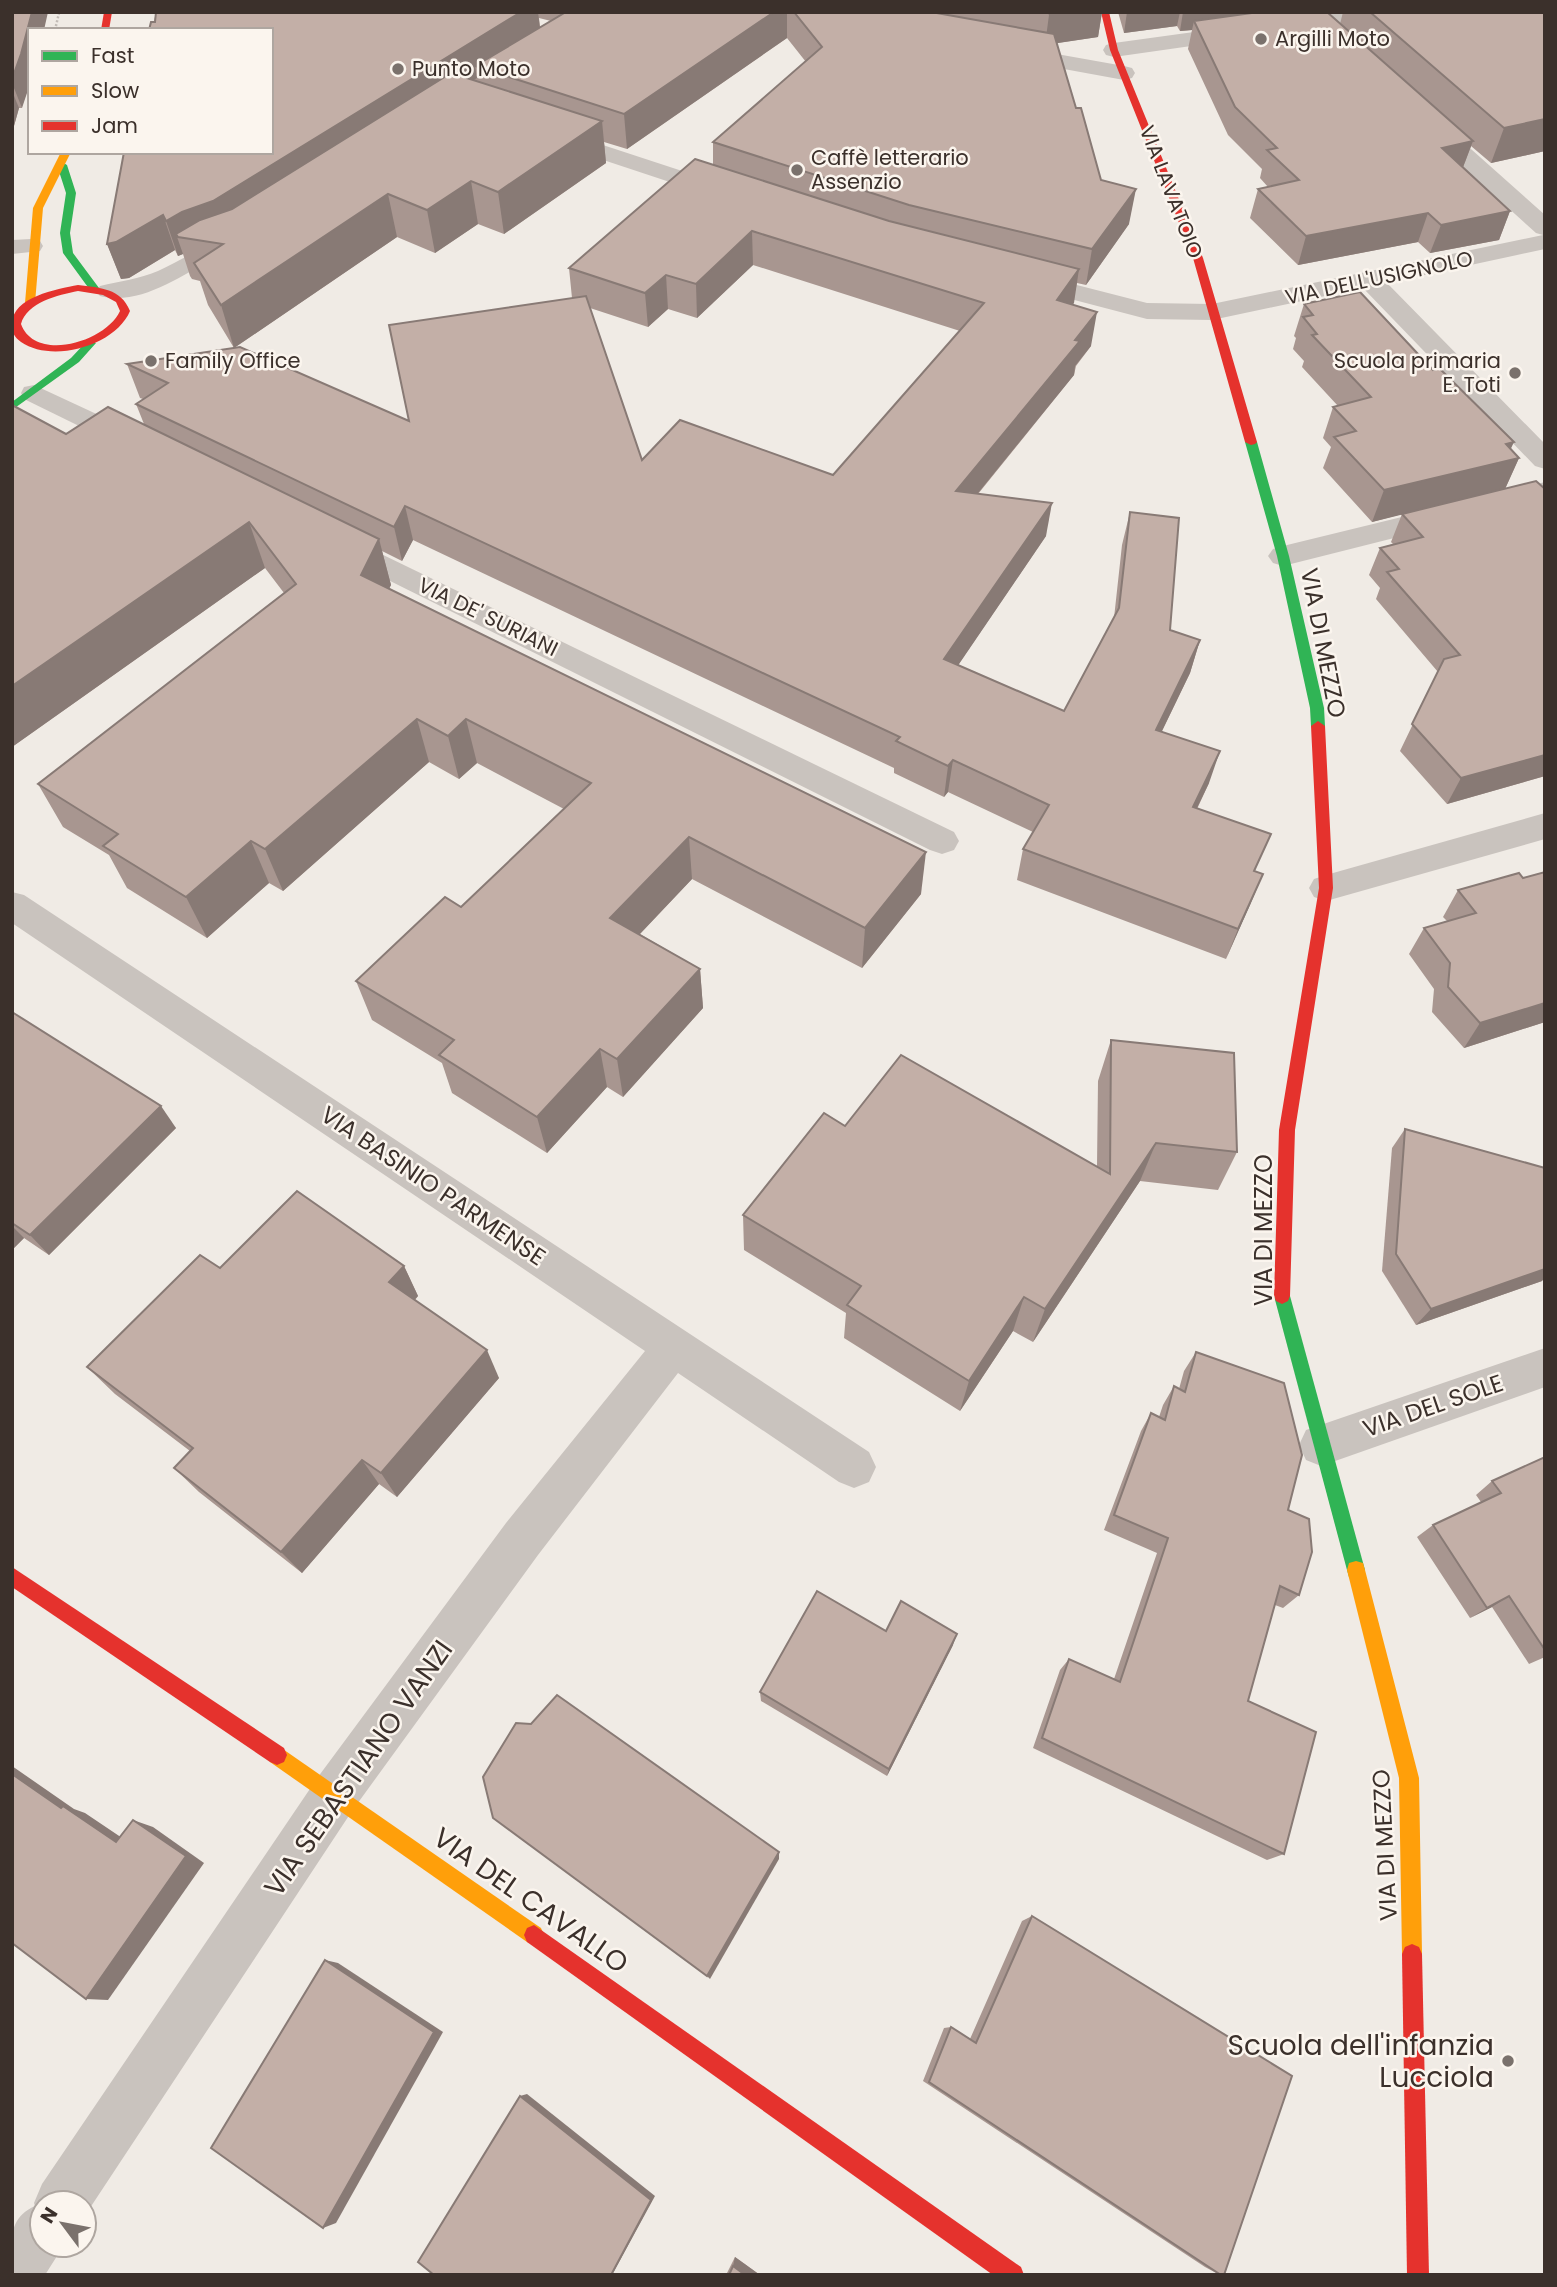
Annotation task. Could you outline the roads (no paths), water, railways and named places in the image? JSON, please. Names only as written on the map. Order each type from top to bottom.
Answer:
[{"type":"street","name":"VIA LAVATOIO","points":[[1105,12],[1114,50],[1198,257],[1212,312]]},
{"type":"street","points":[[1114,50],[1387,12]]},
{"type":"street","points":[[1316,22],[1336,41]]},
{"type":"street","points":[[989,49],[1124,73]]},
{"type":"street","points":[[1409,106],[1545,228]]},
{"type":"street","points":[[537,130],[748,201]]},
{"type":"street","points":[[30,303],[22,247],[43,195],[64,159]]},
{"type":"street","points":[[64,159],[71,193],[65,233],[68,253],[101,289],[120,297],[125,305],[125,314],[119,326]]},
{"type":"street","points":[[234,244],[223,260],[108,335],[91,343],[55,348],[16,342],[17,320],[30,303],[59,290],[141,286],[170,275],[203,255],[234,244],[256,230]]},
{"type":"street","name":"VIA DELL'USIGNOLO","points":[[1002,274],[1147,311],[1212,312],[1545,242]]},
{"type":"street","points":[[1370,280],[1545,460]]},
{"type":"street","name":"VIA DI MEZZO","points":[[1212,312],[1283,556],[1317,708],[1326,888],[1287,1130],[1282,1299],[1409,1778],[1418,2275]]},
{"type":"street","points":[[23,400],[75,360],[91,343]]},
{"type":"street","points":[[23,400],[164,457]]},
{"type":"street","points":[[1283,556],[1545,491]]},
{"type":"street","name":"VIA DE' SURIANI","points":[[314,531],[942,841]]},
{"type":"street","points":[[1326,888],[1545,826]]},
{"type":"street","name":"VIA BASINIO PARMENSE","points":[[12,905],[854,1467]]},
{"type":"street","name":"VIA SEBASTIANO VANZI","points":[[70,2189],[335,1794],[522,1539],[674,1346]]},
{"type":"street","name":"VIA DEL SOLE","points":[[1321,1445],[1545,1367]]},
{"type":"street","name":"VIA DEL CAVALLO","points":[[12,1576],[335,1794],[1013,2275]]},
{"type":"street","points":[[12,2275],[28,2252]]},
{"type":"place","name":"Argilli Moto","points":[[1261,39]]},
{"type":"place","name":"Punto Moto","points":[[398,69]]},
{"type":"place","name":"Caffè letterario Assenzio","points":[[797,170]]},
{"type":"place","name":"Family Office","points":[[151,361]]},
{"type":"place","name":"Scuola primaria E. Toti","points":[[1515,373]]},
{"type":"place","name":"Scuola dell'infanzia Lucciola","points":[[1508,2061]]}]
